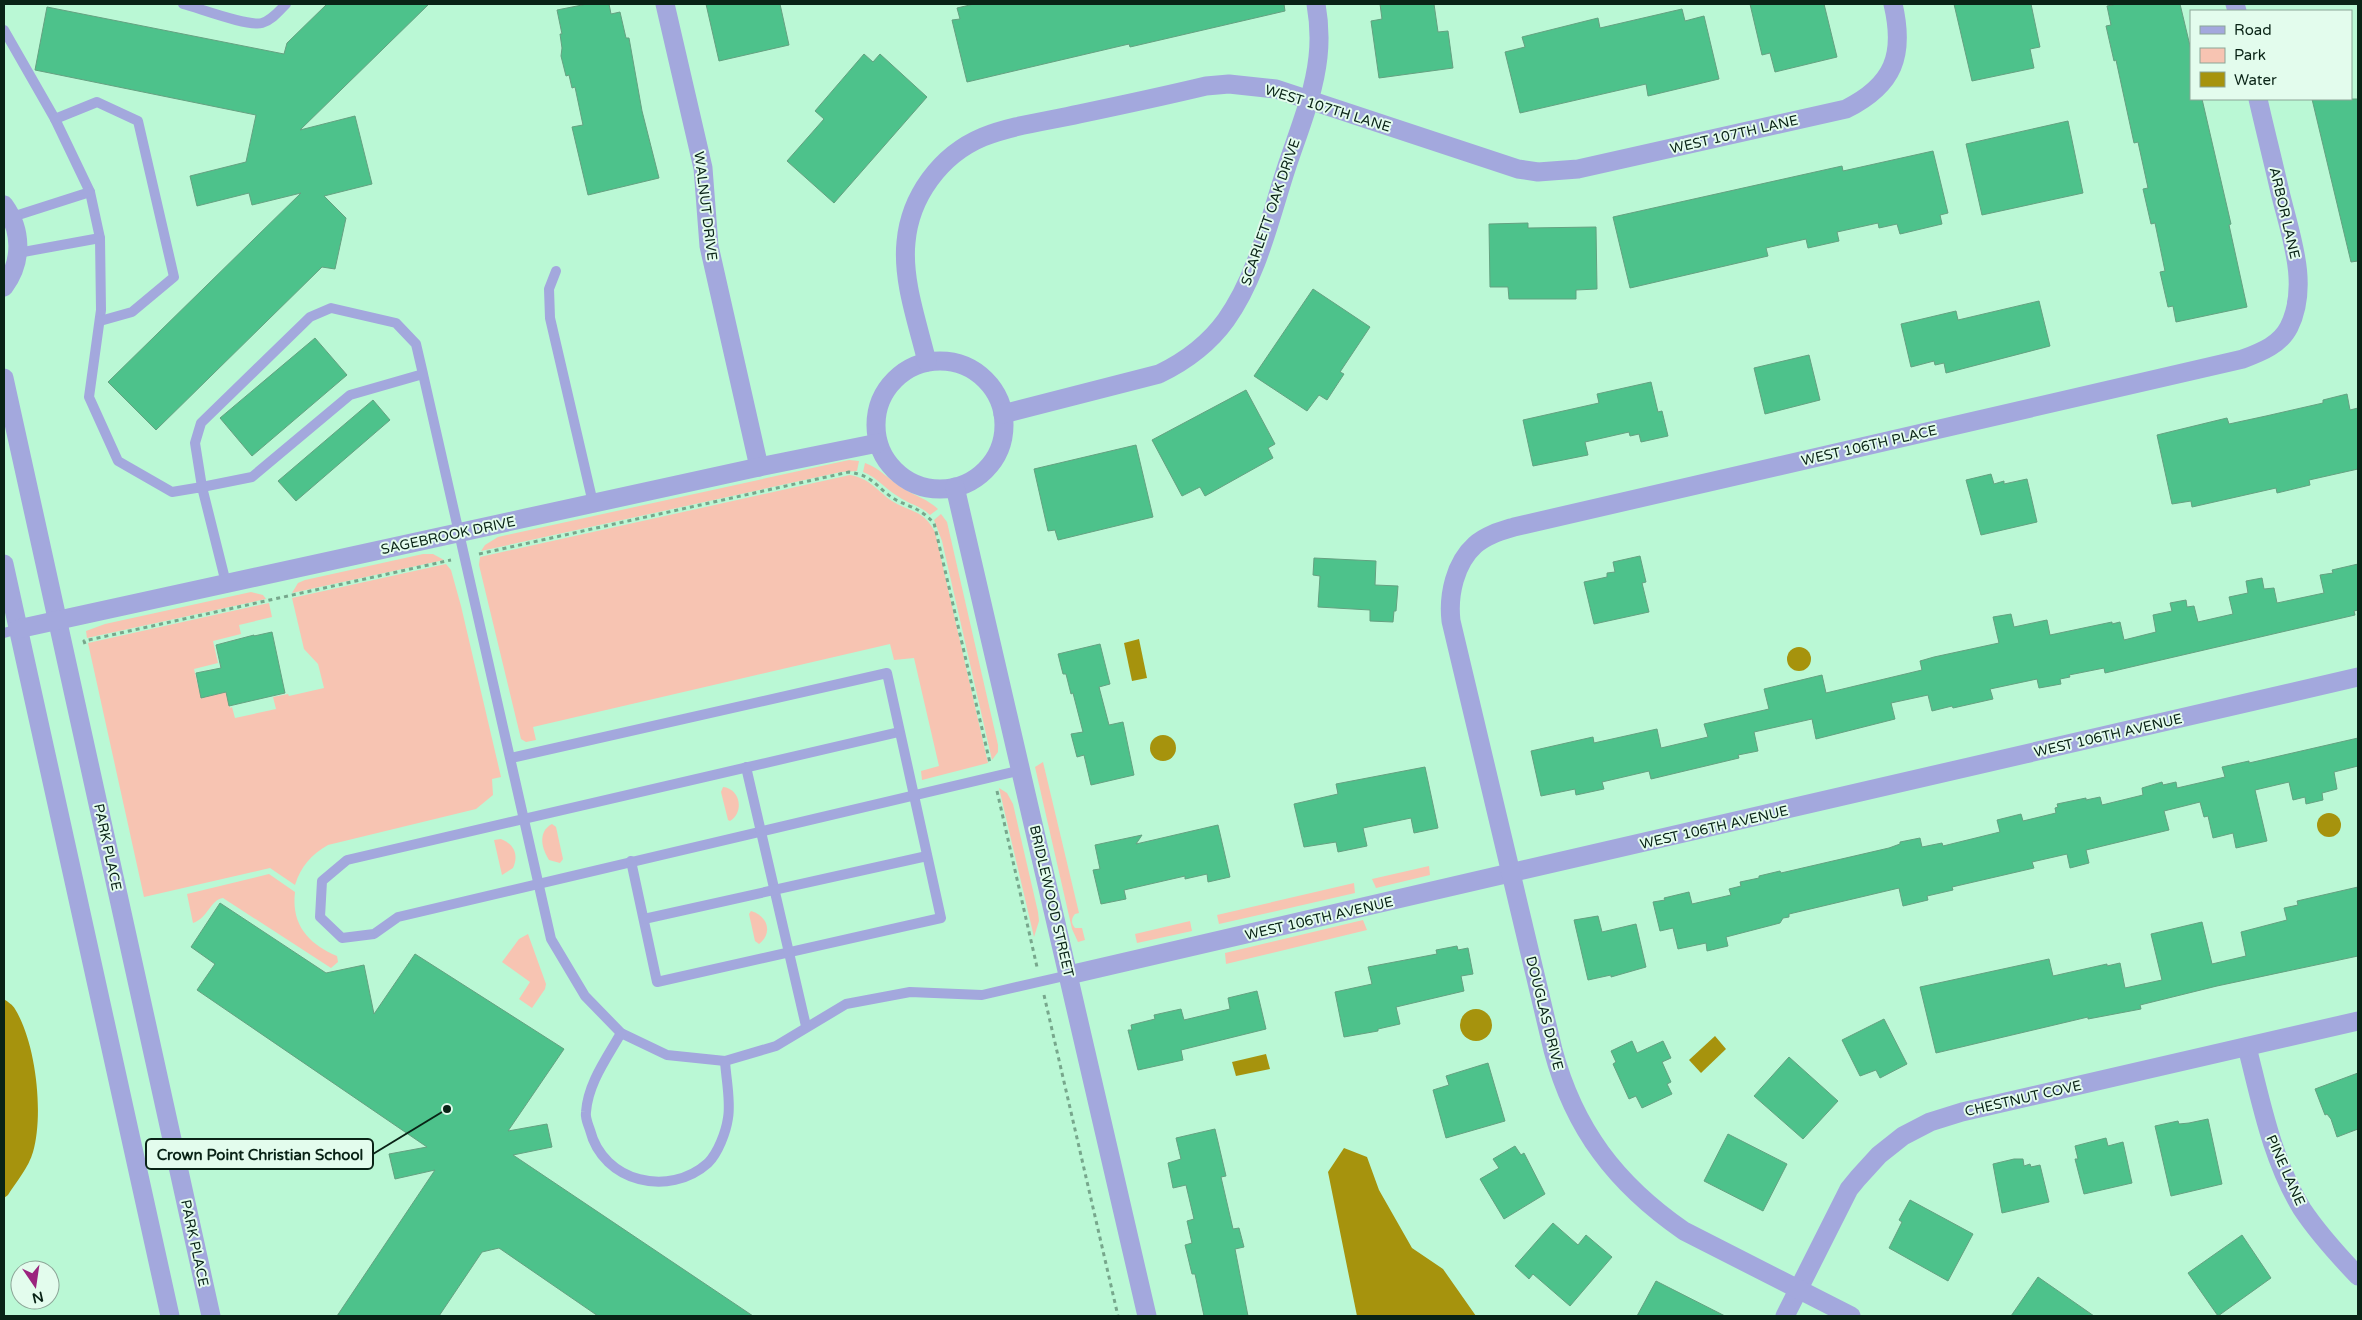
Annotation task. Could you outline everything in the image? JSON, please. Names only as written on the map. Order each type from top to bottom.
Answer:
[{"type":"street","name":"WALNUT DRIVE","points":[[665,4],[703,168],[709,246],[759,467]]},
{"type":"street","name":"SCARLETT OAK DRIVE","points":[[1003,414],[1159,374],[1181,363],[1213,337],[1237,304],[1254,266],[1309,100],[1318,58],[1319,26],[1316,4]]},
{"type":"street","name":"WEST 107TH LANE","points":[[927,362],[906,262],[909,225],[913,209],[929,181],[940,168],[967,146],[1000,132],[1206,86],[1229,84],[1253,85],[1309,100],[1518,169],[1558,172],[1599,165],[1846,109],[1862,100],[1885,80],[1891,71],[1898,43],[1898,27],[1893,4]]},
{"type":"street","name":"ARBOR LANE","points":[[2258,100],[2297,264],[2298,288],[2295,310],[2288,328]]},
{"type":"street","points":[[4,287],[13,272],[18,253],[16,229],[8,211]]},
{"type":"street","name":"WEST 106TH PLACE","points":[[1457,571],[1474,545],[1500,532],[2243,359],[2263,351],[2278,341],[2288,328]]},
{"type":"street","points":[[927,362],[952,362],[976,372],[994,390],[1003,414],[1003,438],[994,460],[977,477],[955,487],[931,488],[908,480],[889,464],[878,443],[876,417],[885,392],[903,372],[927,362]]},
{"type":"street","name":"PARK PLACE","points":[[4,378],[211,1316]]},
{"type":"street","name":"SAGEBROOK DRIVE","points":[[11,631],[759,467],[878,443]]},
{"type":"street","name":"BRIDLEWOOD STREET","points":[[955,487],[1022,770],[1146,1316]]},
{"type":"street","points":[[4,564],[11,631],[170,1316]]},
{"type":"street","name":"DOUGLAS DRIVE","points":[[1457,571],[1449,601],[1451,621],[1560,1074],[1577,1114],[1610,1166],[1647,1204],[1684,1231],[1850,1316]]},
{"type":"street","name":"WEST 106TH AVENUE","points":[[1069,975],[2358,677]]},
{"type":"street","name":"CHESTNUT COVE","points":[[1785,1316],[1853,1184],[1879,1155],[1916,1129],[1962,1112],[2358,1021]]},
{"type":"street","name":"PINE LANE","points":[[2247,1046],[2267,1126],[2292,1190],[2325,1240],[2358,1276]]},
{"type":"lane","points":[[183,4],[241,21],[261,23],[273,17],[286,4]]},
{"type":"lane","points":[[4,30],[55,119],[90,192],[100,238],[100,322],[89,397],[118,461],[172,492],[252,477],[350,395],[423,374]]},
{"type":"lane","points":[[55,119],[97,102],[138,121],[174,277],[132,312],[100,322]]},
{"type":"lane","points":[[8,211],[90,192]]},
{"type":"lane","points":[[18,253],[100,238]]},
{"type":"lane","points":[[556,271],[549,289],[550,318],[593,503]]},
{"type":"lane","points":[[226,583],[202,487],[195,443],[201,423],[310,317],[331,308],[396,323],[416,344],[458,533],[525,817],[551,939],[584,996],[621,1033],[667,1054],[725,1061],[776,1046],[806,1026],[846,1004],[910,992],[982,995],[1069,975]]},
{"type":"lane","points":[[511,758],[887,673],[941,918],[657,982],[631,861]]},
{"type":"lane","points":[[899,732],[525,817],[346,860],[322,881],[320,917],[342,938],[374,934],[398,917],[1022,770]]},
{"type":"lane","points":[[746,767],[806,1026]]},
{"type":"lane","points":[[644,919],[927,856]]},
{"type":"lane","points":[[621,1033],[589,1090],[586,1114],[594,1145],[610,1164],[636,1180],[652,1183],[689,1175],[709,1162],[722,1139],[729,1117],[725,1061]]},
{"type":"path","points":[[86,651],[84,641],[302,594]]},
{"type":"green space","points":[[849,460],[859,461],[857,471],[841,472],[481,551],[485,545],[498,537]]},
{"type":"green space","points":[[865,463],[938,509],[930,515],[923,509],[894,494],[873,477],[863,472]]},
{"type":"green space","points":[[850,475],[863,479],[892,501],[921,515],[935,532],[988,763],[922,780],[921,771],[939,766],[914,658],[894,660],[890,644],[533,727],[536,740],[526,742],[521,739],[479,565],[480,557]]},
{"type":"green space","points":[[941,514],[947,522],[998,745],[998,752],[992,760],[942,541],[934,520]]},
{"type":"green space","points":[[423,554],[433,554],[444,560],[292,593],[298,583],[305,580]]},
{"type":"green space","points":[[446,564],[451,570],[461,606],[501,777],[492,779],[493,795],[476,809],[328,845],[307,862],[300,872],[295,885],[270,868],[144,897],[88,643],[269,603],[272,617],[239,625],[241,634],[213,641],[218,663],[194,669],[201,698],[226,692],[235,718],[276,709],[273,697],[288,694],[289,696],[324,688],[318,664],[304,649],[292,598]]},
{"type":"green space","points":[[251,592],[263,595],[266,599],[87,638],[86,631],[105,624]]},
{"type":"green space","points":[[1043,762],[1079,913],[1075,914],[1072,923],[1075,928],[1082,928],[1085,940],[1078,942],[1072,929],[1035,767]]},
{"type":"green space","points":[[723,787],[734,792],[737,797],[739,807],[737,813],[730,821],[728,820],[721,792]]},
{"type":"green space","points":[[999,788],[1007,793],[1013,804],[1038,912],[1039,921],[1034,937]]},
{"type":"green space","points":[[552,824],[556,827],[563,859],[560,863],[549,860],[544,851],[542,841],[544,831]]},
{"type":"green space","points":[[501,839],[512,847],[515,854],[513,868],[502,875],[494,840]]},
{"type":"green space","points":[[1429,866],[1430,875],[1376,888],[1372,879]]},
{"type":"green space","points":[[269,874],[295,892],[296,914],[304,932],[318,946],[337,956],[338,962],[331,968],[223,898],[215,902],[198,921],[193,923],[187,894]]},
{"type":"green space","points":[[1354,883],[1355,893],[1219,924],[1217,915]]},
{"type":"green space","points":[[751,911],[757,913],[767,925],[766,935],[759,944],[755,941],[749,914]]},
{"type":"green space","points":[[1363,920],[1367,930],[1226,964],[1225,953]]},
{"type":"green space","points":[[1190,921],[1192,931],[1137,943],[1135,934]]},
{"type":"green space","points":[[528,934],[546,984],[545,989],[532,1008],[519,999],[530,982],[502,962],[519,939]]},
{"type":"water","points":[[1139,639],[1147,678],[1132,681],[1124,643]]},
{"type":"water","points":[[1799,647],[1804,648],[1810,654],[1810,664],[1804,670],[1799,671],[1794,670],[1788,664],[1787,659],[1788,654],[1794,648]]},
{"type":"water","points":[[1163,735],[1172,739],[1176,748],[1172,757],[1163,761],[1154,757],[1150,748],[1154,739]]},
{"type":"water","points":[[2329,813],[2334,814],[2340,820],[2340,830],[2334,836],[2329,837],[2324,836],[2318,830],[2317,825],[2318,820],[2324,814]]},
{"type":"water","points":[[4,999],[15,1009],[28,1040],[36,1079],[38,1118],[33,1152],[29,1163],[8,1195],[4,1198]]},
{"type":"water","points":[[1476,1009],[1487,1014],[1492,1025],[1487,1036],[1476,1041],[1465,1036],[1460,1025],[1465,1014]]},
{"type":"water","points":[[1715,1036],[1726,1049],[1701,1073],[1689,1060]]},
{"type":"water","points":[[1266,1054],[1270,1069],[1236,1076],[1232,1062]]},
{"type":"water","points":[[1344,1148],[1367,1157],[1379,1190],[1412,1248],[1443,1269],[1476,1316],[1357,1316],[1328,1172]]},
{"type":"building","points":[[327,4],[429,4],[300,130],[355,116],[372,184],[324,196],[346,218],[335,269],[322,267],[156,430],[108,382],[301,193],[252,205],[249,193],[197,206],[190,176],[246,162],[256,115],[35,70],[47,7],[284,54],[287,43]]},
{"type":"building","points":[[587,4],[609,4],[611,14],[620,12],[626,38],[629,38],[642,111],[659,178],[588,195],[572,127],[583,125],[575,87],[572,88],[569,75],[566,76],[561,56],[560,34],[562,34],[557,10]]},
{"type":"building","points":[[706,4],[780,4],[789,45],[719,61]]},
{"type":"building","points":[[974,4],[1284,4],[1285,11],[1130,47],[1129,44],[967,82],[952,20],[960,19],[957,8]]},
{"type":"building","points":[[1380,4],[1434,4],[1438,32],[1448,31],[1453,68],[1379,78],[1371,21],[1382,19]]},
{"type":"building","points":[[1750,4],[1824,4],[1837,57],[1775,72],[1770,53],[1762,55]]},
{"type":"building","points":[[1954,4],[2031,4],[2040,47],[2030,49],[2034,68],[1972,81]]},
{"type":"building","points":[[2117,4],[2180,4],[2190,46],[2190,100],[2202,100],[2231,224],[2229,225],[2247,307],[2176,322],[2173,306],[2168,307],[2160,272],[2165,271],[2155,223],[2151,224],[2143,189],[2148,188],[2138,142],[2134,143],[2116,60],[2114,61],[2106,26],[2111,25],[2107,6]]},
{"type":"building","points":[[1682,9],[1685,21],[1704,16],[1719,79],[1648,96],[1646,84],[1520,113],[1505,52],[1525,47],[1522,37],[1598,18],[1600,28]]},
{"type":"building","points":[[864,54],[873,62],[880,54],[927,97],[834,203],[787,161],[824,119],[815,111]]},
{"type":"building","points":[[2358,99],[2358,261],[2351,262],[2312,100]]},
{"type":"building","points":[[2068,121],[2083,193],[1982,215],[1966,144]]},
{"type":"building","points":[[1933,151],[1948,213],[1940,215],[1942,224],[1900,234],[1897,224],[1879,228],[1878,223],[1837,232],[1839,241],[1808,248],[1806,239],[1766,248],[1768,256],[1630,288],[1613,217],[1842,166],[1843,171]]},
{"type":"building","points":[[1528,223],[1528,228],[1596,227],[1597,289],[1576,290],[1576,299],[1509,299],[1508,287],[1490,287],[1489,224]]},
{"type":"building","points":[[1313,289],[1370,327],[1340,372],[1344,374],[1327,400],[1319,395],[1307,411],[1254,376]]},
{"type":"building","points":[[2039,301],[2050,346],[1946,373],[1944,363],[1935,365],[1934,361],[1911,367],[1901,324],[1956,311],[1958,320]]},
{"type":"building","points":[[315,338],[347,375],[252,456],[220,418]]},
{"type":"building","points":[[1809,355],[1820,400],[1765,414],[1754,368]]},
{"type":"building","points":[[1651,382],[1658,412],[1662,411],[1668,436],[1641,442],[1639,434],[1630,436],[1629,432],[1585,442],[1588,455],[1533,466],[1523,420],[1599,403],[1597,394]]},
{"type":"building","points":[[1246,390],[1275,444],[1268,448],[1273,458],[1205,496],[1200,487],[1182,496],[1152,440]]},
{"type":"building","points":[[2347,394],[2350,410],[2358,408],[2358,469],[2309,480],[2310,485],[2277,493],[2276,488],[2192,507],[2191,501],[2172,504],[2157,435],[2227,418],[2229,424],[2323,403],[2323,400]]},
{"type":"building","points":[[373,400],[390,420],[296,501],[278,481]]},
{"type":"building","points":[[1136,445],[1153,517],[1058,540],[1055,530],[1048,531],[1034,469]]},
{"type":"building","points":[[1991,474],[1994,484],[2027,479],[2037,522],[1981,535],[1966,480]]},
{"type":"building","points":[[1640,556],[1646,582],[1642,583],[1649,612],[1594,624],[1584,582],[1607,577],[1607,573],[1615,572],[1613,562]]},
{"type":"building","points":[[1314,558],[1376,561],[1375,585],[1398,586],[1393,622],[1370,621],[1370,610],[1318,607],[1320,576],[1313,575]]},
{"type":"building","points":[[2358,564],[2358,610],[2354,611],[2355,615],[2105,673],[2104,668],[2069,675],[2070,677],[2060,679],[2061,684],[2039,688],[2037,679],[1990,689],[1993,699],[1953,708],[1952,706],[1932,711],[1928,695],[1891,703],[1895,719],[1816,739],[1812,719],[1754,732],[1758,751],[1738,755],[1739,758],[1651,779],[1649,771],[1602,782],[1604,789],[1576,795],[1575,789],[1541,796],[1531,751],[1593,737],[1594,743],[1657,729],[1661,748],[1708,737],[1704,724],[1769,709],[1764,689],[1822,675],[1826,693],[1922,670],[1920,661],[1999,643],[1993,617],[2011,614],[2014,627],[2047,620],[2050,635],[2120,622],[2124,640],[2156,632],[2153,615],[2172,611],[2170,603],[2186,600],[2187,607],[2194,606],[2198,622],[2233,614],[2229,597],[2248,593],[2246,581],[2262,578],[2264,589],[2274,588],[2277,603],[2324,593],[2320,575],[2333,573],[2332,570]]},
{"type":"building","points":[[272,632],[285,693],[229,706],[226,692],[201,698],[196,673],[221,668],[216,645]]},
{"type":"building","points":[[1100,644],[1110,684],[1099,687],[1109,725],[1123,722],[1134,775],[1091,785],[1084,755],[1077,757],[1071,734],[1083,732],[1073,693],[1071,694],[1066,674],[1063,674],[1058,654]]},
{"type":"building","points":[[2358,738],[2358,766],[2334,772],[2337,789],[2322,793],[2323,800],[2306,804],[2305,797],[2293,800],[2289,782],[2255,790],[2267,841],[2236,848],[2233,833],[2213,838],[2208,816],[2204,817],[2200,802],[2164,811],[2169,830],[2086,850],[2089,863],[2070,868],[2067,854],[2032,862],[2034,868],[1952,887],[1953,890],[1927,896],[1928,900],[1903,906],[1899,888],[1789,914],[1789,917],[1783,918],[1780,923],[1726,937],[1728,946],[1707,951],[1706,943],[1678,949],[1673,928],[1660,931],[1653,902],[1665,900],[1664,898],[1689,892],[1692,904],[1731,895],[1729,889],[1741,886],[1740,882],[1759,878],[1759,876],[1780,871],[1781,873],[1889,848],[1900,844],[1900,842],[1920,838],[1922,847],[1942,843],[1943,846],[2000,832],[1997,820],[2021,814],[2023,821],[2056,813],[2055,808],[2058,807],[2057,804],[2100,797],[2102,805],[2143,795],[2142,788],[2162,782],[2163,785],[2176,782],[2177,788],[2225,777],[2222,767],[2249,761],[2249,763]]},
{"type":"building","points":[[1425,767],[1438,828],[1414,833],[1411,818],[1363,828],[1367,846],[1338,852],[1336,842],[1304,847],[1294,804],[1338,794],[1336,784]]},
{"type":"building","points":[[1218,825],[1230,877],[1208,882],[1207,874],[1185,879],[1185,876],[1124,890],[1126,899],[1101,904],[1093,870],[1100,869],[1095,845],[1142,835],[1136,844]]},
{"type":"building","points":[[2358,887],[2358,956],[2217,986],[2140,1005],[2141,1009],[2088,1019],[2088,1017],[1936,1053],[1920,987],[2049,959],[2053,976],[2120,963],[2125,988],[2162,980],[2151,934],[2202,922],[2212,964],[2246,956],[2241,932],[2287,920],[2284,908],[2298,905],[2297,901]]},
{"type":"building","points":[[220,903],[326,973],[364,965],[374,1014],[415,954],[564,1049],[508,1131],[547,1124],[552,1147],[513,1155],[753,1316],[598,1316],[499,1248],[482,1252],[439,1316],[337,1316],[435,1170],[395,1179],[389,1154],[427,1147],[197,990],[215,964],[191,947]]},
{"type":"building","points":[[1598,916],[1602,932],[1636,924],[1646,967],[1611,977],[1611,975],[1588,980],[1574,920]]},
{"type":"building","points":[[1457,946],[1458,950],[1468,948],[1473,974],[1461,976],[1464,991],[1396,1007],[1400,1024],[1378,1029],[1378,1031],[1344,1037],[1335,992],[1372,984],[1368,967],[1437,954],[1436,950]]},
{"type":"building","points":[[1257,991],[1266,1029],[1181,1050],[1183,1060],[1138,1070],[1128,1030],[1132,1030],[1131,1025],[1155,1019],[1154,1015],[1181,1009],[1184,1020],[1230,1009],[1228,998]]},
{"type":"building","points":[[1884,1019],[1907,1064],[1880,1078],[1876,1070],[1860,1076],[1842,1040]]},
{"type":"building","points":[[1632,1041],[1637,1053],[1663,1041],[1671,1058],[1662,1062],[1671,1082],[1667,1084],[1672,1094],[1642,1108],[1636,1096],[1629,1099],[1613,1064],[1616,1062],[1611,1051]]},
{"type":"building","points":[[1789,1057],[1838,1101],[1803,1139],[1754,1096]]},
{"type":"building","points":[[1488,1063],[1505,1121],[1446,1138],[1433,1090],[1449,1085],[1446,1076]]},
{"type":"building","points":[[2358,1073],[2358,1129],[2337,1137],[2331,1119],[2327,1114],[2325,1115],[2315,1089]]},
{"type":"building","points":[[2208,1119],[2222,1184],[2171,1196],[2155,1126],[2178,1121],[2179,1124]]},
{"type":"building","points":[[1215,1129],[1226,1176],[1221,1177],[1233,1229],[1239,1228],[1244,1247],[1235,1249],[1248,1316],[1204,1316],[1195,1274],[1192,1274],[1185,1245],[1192,1243],[1187,1221],[1194,1219],[1186,1185],[1173,1188],[1168,1163],[1181,1159],[1176,1138]]},
{"type":"building","points":[[1728,1134],[1787,1164],[1763,1211],[1704,1181]]},
{"type":"building","points":[[2106,1138],[2108,1146],[2123,1142],[2132,1183],[2084,1194],[2075,1159],[2078,1159],[2075,1146]]},
{"type":"building","points":[[1515,1146],[1521,1155],[1524,1153],[1545,1194],[1504,1219],[1480,1179],[1499,1168],[1493,1159]]},
{"type":"building","points":[[2023,1159],[2024,1166],[2030,1164],[2031,1167],[2040,1165],[2049,1202],[2002,1213],[1993,1164]]},
{"type":"building","points":[[1910,1200],[1973,1234],[1948,1281],[1889,1248],[1902,1222],[1899,1220]]},
{"type":"building","points":[[1553,1223],[1578,1245],[1586,1235],[1612,1257],[1570,1306],[1533,1274],[1529,1279],[1515,1266]]},
{"type":"building","points":[[2242,1235],[2271,1278],[2218,1316],[2188,1273]]},
{"type":"building","points":[[2038,1277],[2094,1316],[2011,1316]]},
{"type":"building","points":[[1656,1281],[1725,1316],[1637,1316]]},
{"type":"place","name":"Crown Point Christian School","points":[[447,1109]]}]
